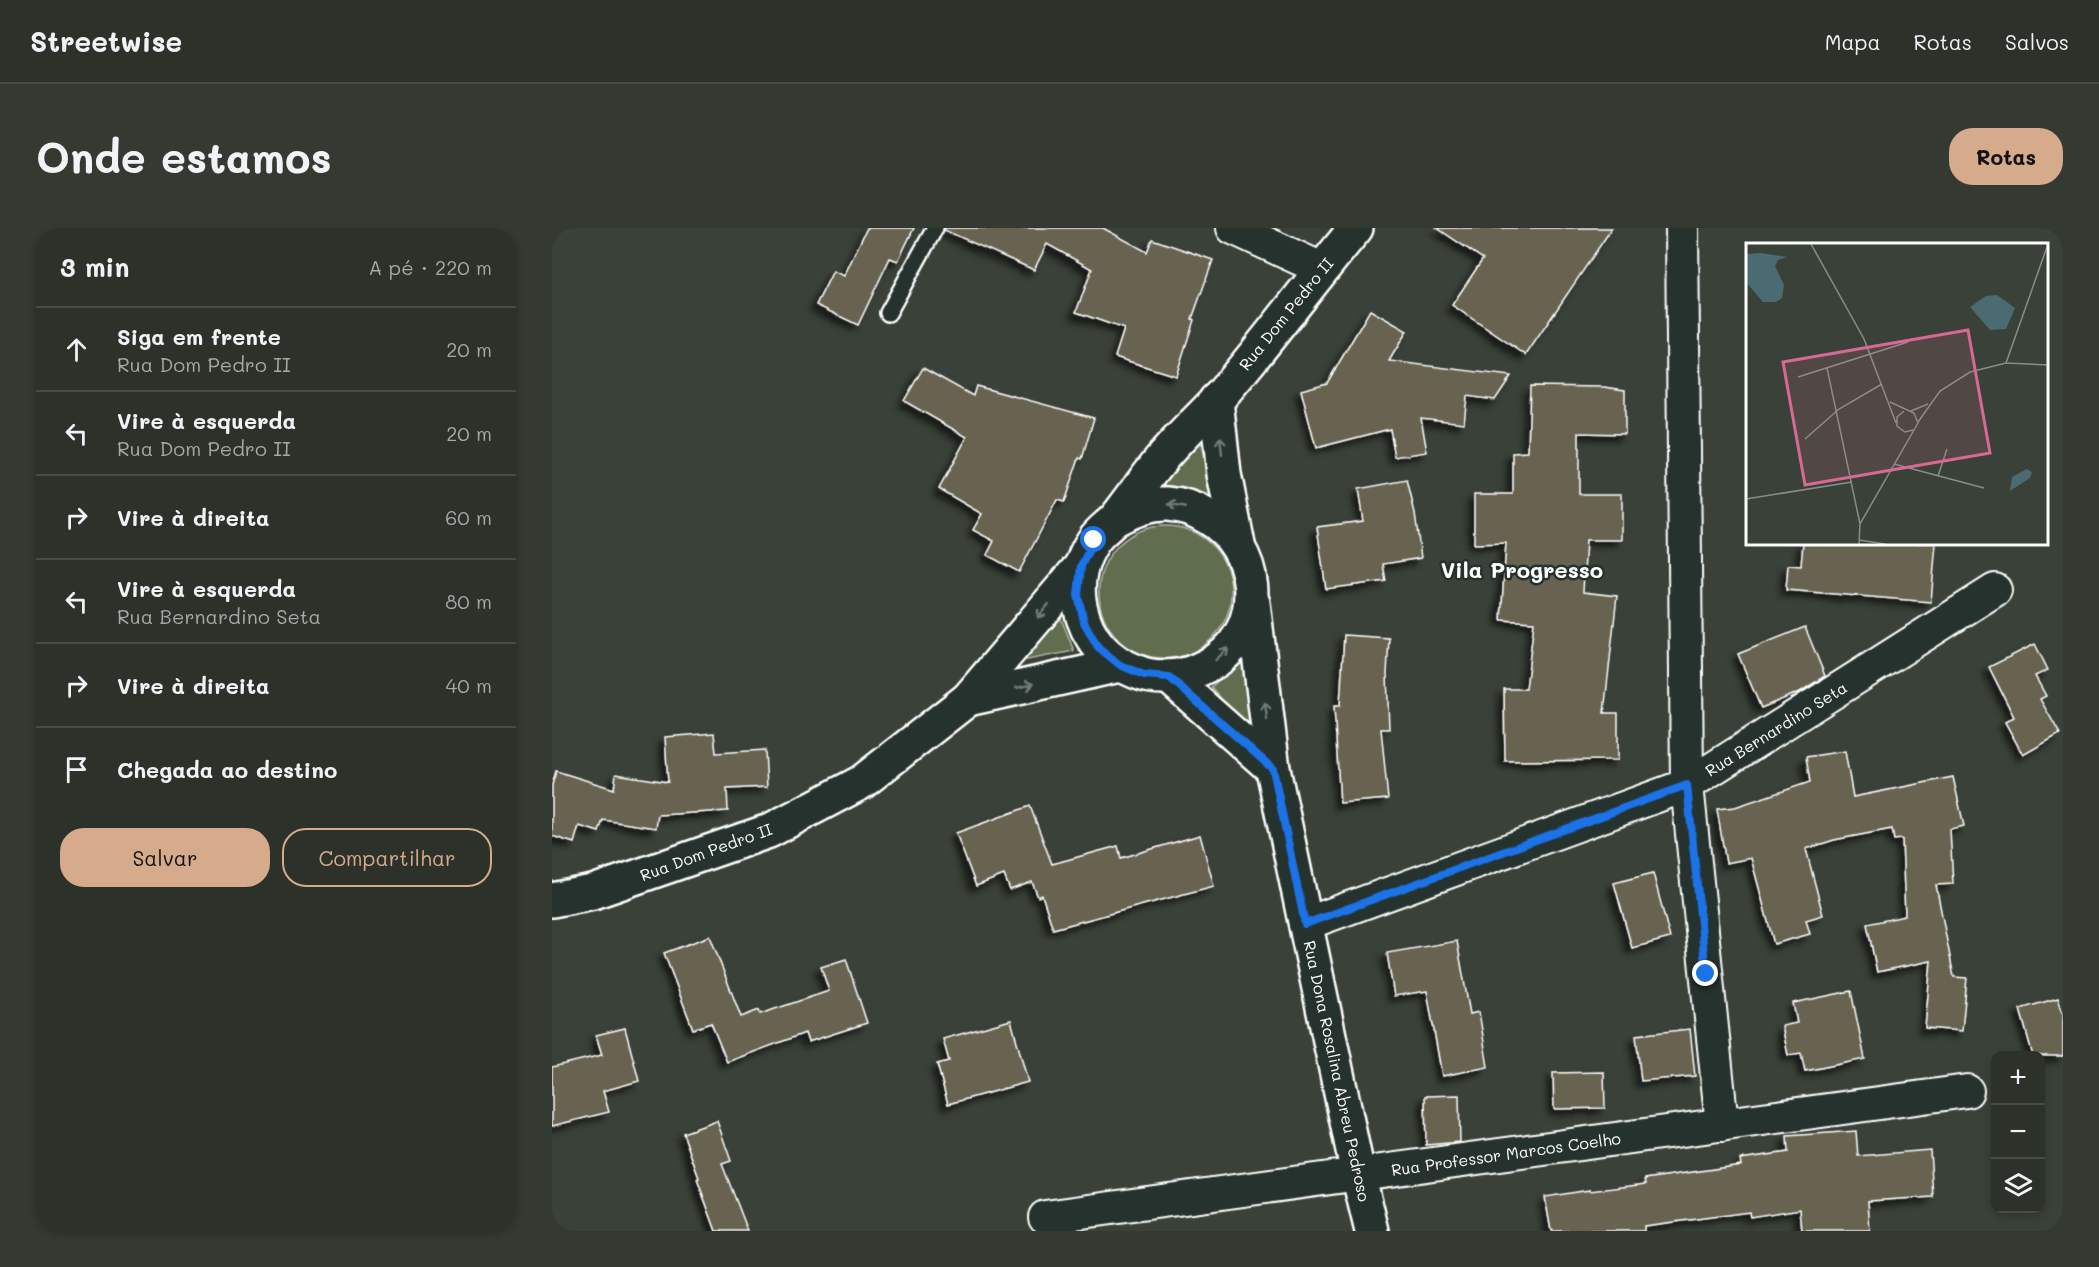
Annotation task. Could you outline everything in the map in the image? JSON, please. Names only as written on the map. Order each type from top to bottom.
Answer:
[{"type":"main road","name":"Rua Dom Pedro II","points":[[552,900],[593,892],[769,831],[862,782],[968,699],[1081,566],[1094,540],[1115,519],[1163,457],[1216,400],[1356,228]]},
{"type":"main road","name":"Rua Dom Pedro II","points":[[1081,566],[1078,595],[1084,622],[1098,647],[1120,665],[1144,675],[1169,677],[1195,672],[1217,660],[1235,642],[1247,619],[1252,594],[1248,568],[1238,545],[1224,474],[1216,400]]},
{"type":"main road","name":"Rua Dom Pedro II","points":[[1115,519],[1140,507],[1168,504],[1196,510],[1220,524],[1238,545]]},
{"type":"main road","name":"Rua Dona Rosalina Abreu Pedroso","points":[[1252,594],[1273,769],[1372,1231]]},
{"type":"main road","name":"Rua Dom Pedro II","points":[[968,699],[1120,665]]},
{"type":"main road","points":[[1169,677],[1273,769]]},
{"type":"street","points":[[1233,228],[1322,269]]},
{"type":"street","points":[[1682,228],[1687,785],[1722,1125]]},
{"type":"street","name":"Rua Bernardino Seta","points":[[1305,924],[1687,785],[1995,590]]},
{"type":"street","name":"Rua Professor Marcos Coelho","points":[[1045,1217],[1967,1091]]},
{"type":"lane","points":[[888,314],[935,228]]},
{"type":"green space","points":[[1199,435],[1212,496],[1160,484]]},
{"type":"green space","points":[[1165,526],[1190,531],[1212,545],[1226,567],[1231,592],[1226,617],[1212,639],[1190,653],[1165,658],[1140,653],[1118,639],[1104,617],[1099,592],[1104,567],[1118,545],[1140,531]]},
{"type":"green space","points":[[1058,611],[1074,651],[1017,662]]},
{"type":"green space","points":[[1244,658],[1259,743],[1211,687]]},
{"type":"building","points":[[867,228],[914,228],[898,261],[890,258],[858,325],[816,305],[833,271],[844,276]]},
{"type":"building","points":[[945,228],[1103,228],[1147,252],[1152,239],[1213,260],[1192,319],[1194,320],[1176,376],[1115,357],[1124,329],[1076,312],[1092,269],[1047,244],[1034,270],[944,230]]},
{"type":"building","points":[[1437,228],[1612,228],[1526,355],[1452,305],[1483,259]]},
{"type":"building","points":[[1370,310],[1407,331],[1389,361],[1511,376],[1495,400],[1467,396],[1464,423],[1421,418],[1427,452],[1395,457],[1390,429],[1316,448],[1301,390],[1327,383]]},
{"type":"building","points":[[923,368],[973,396],[976,386],[1094,418],[1082,459],[1079,458],[1064,502],[1057,500],[1019,572],[987,555],[994,541],[973,530],[982,514],[939,489],[967,437],[904,401]]},
{"type":"building","points":[[1530,386],[1604,387],[1625,390],[1625,434],[1579,433],[1579,494],[1622,494],[1622,540],[1586,540],[1583,592],[1617,596],[1604,713],[1618,713],[1618,760],[1505,761],[1504,689],[1526,689],[1534,622],[1501,620],[1506,543],[1474,544],[1474,494],[1513,494],[1513,453],[1528,452]]},
{"type":"building","points":[[1407,480],[1415,513],[1421,558],[1383,564],[1386,581],[1326,589],[1317,527],[1363,521],[1358,489]]},
{"type":"building","points":[[1803,544],[1936,544],[1931,602],[1786,590],[1788,565],[1801,566]]},
{"type":"building","points":[[1805,627],[1825,676],[1800,692],[1761,708],[1738,654]]},
{"type":"building","points":[[1344,635],[1389,638],[1387,674],[1389,729],[1381,729],[1388,799],[1340,803],[1334,706],[1340,706]]},
{"type":"building","points":[[2035,644],[2048,670],[2035,676],[2046,696],[2040,699],[2060,734],[2023,755],[2005,722],[2014,717],[1989,667]]},
{"type":"building","points":[[714,733],[716,753],[765,750],[767,787],[727,789],[728,811],[658,815],[656,828],[603,820],[599,832],[579,826],[574,843],[552,836],[552,785],[556,771],[614,789],[616,774],[668,782],[665,737]]},
{"type":"building","points":[[1845,751],[1853,797],[1953,777],[1964,826],[1950,829],[1953,884],[1936,885],[1954,977],[1967,978],[1962,1031],[1925,1028],[1931,961],[1877,972],[1867,924],[1905,916],[1902,839],[1894,840],[1892,829],[1834,840],[1806,849],[1823,915],[1806,920],[1810,934],[1774,944],[1751,858],[1726,863],[1717,809],[1735,807],[1810,782],[1806,757]]},
{"type":"building","points":[[1030,806],[1052,864],[1118,846],[1121,858],[1200,835],[1214,886],[1053,929],[1042,895],[1038,897],[1032,882],[1010,890],[1004,875],[976,886],[956,833]]},
{"type":"building","points":[[1653,873],[1670,938],[1632,948],[1614,883]]},
{"type":"building","points":[[710,936],[741,1017],[759,1010],[760,1014],[829,991],[821,967],[846,959],[867,1023],[808,1042],[805,1033],[727,1062],[711,1023],[693,1029],[664,953]]},
{"type":"building","points":[[1457,941],[1470,1014],[1479,1012],[1488,1067],[1442,1076],[1427,991],[1394,996],[1387,953]]},
{"type":"building","points":[[1851,991],[1865,1059],[1805,1071],[1801,1053],[1788,1055],[1782,1026],[1797,1023],[1793,1003]]},
{"type":"building","points":[[2058,998],[2063,1014],[2063,1056],[2045,1056],[2045,1051],[2032,1051],[2020,1009]]},
{"type":"building","points":[[1011,1020],[1028,1082],[948,1104],[937,1064],[949,1061],[943,1039]]},
{"type":"building","points":[[625,1028],[639,1081],[603,1091],[609,1112],[552,1126],[552,1067],[602,1055],[596,1035]]},
{"type":"building","points":[[1690,1029],[1695,1076],[1641,1081],[1636,1035]]},
{"type":"building","points":[[1604,1072],[1605,1108],[1554,1109],[1553,1073]]},
{"type":"building","points":[[1459,1095],[1460,1142],[1426,1145],[1425,1096]]},
{"type":"building","points":[[717,1121],[731,1161],[722,1164],[748,1231],[716,1231],[683,1133]]},
{"type":"building","points":[[1856,1131],[1858,1156],[1930,1150],[1933,1197],[1868,1201],[1870,1231],[1802,1231],[1800,1209],[1750,1217],[1749,1212],[1644,1226],[1644,1231],[1551,1231],[1545,1197],[1646,1184],[1645,1179],[1741,1165],[1740,1159],[1788,1152],[1787,1136]]},
{"type":"district","name":"Vila Progresso","points":[[1522,570]]},
{"type":"route","points":[[1094,540],[1081,566],[1078,595],[1084,622],[1098,647],[1120,665],[1144,675],[1169,677],[1273,769],[1305,924],[1687,785],[1706,974]]}]
